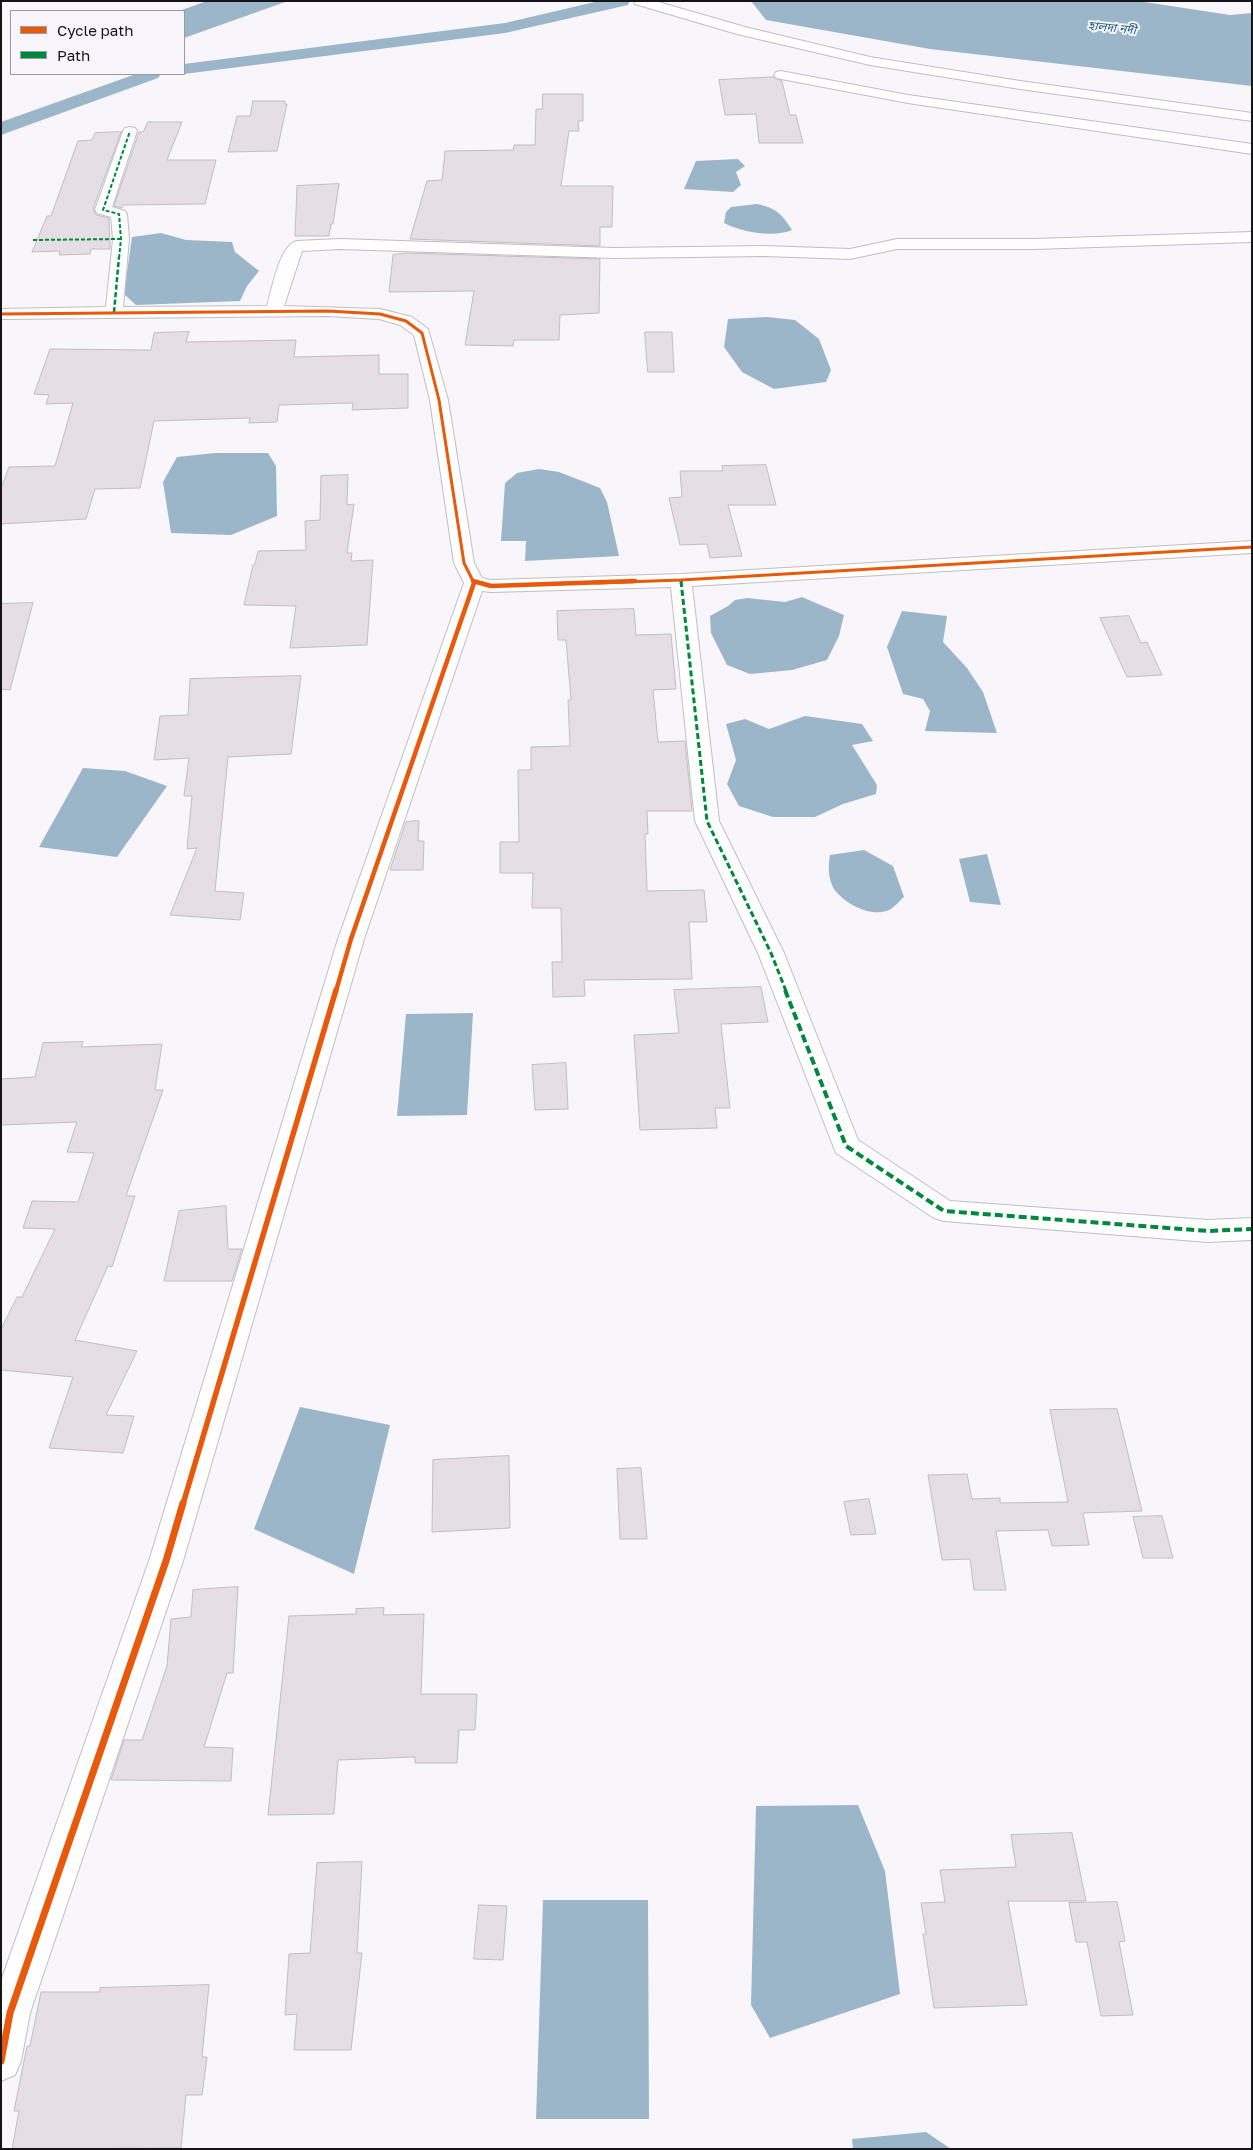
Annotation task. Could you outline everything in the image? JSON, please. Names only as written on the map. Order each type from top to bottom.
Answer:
[{"type":"street","points":[[640,1],[742,31],[870,61],[1252,117]]},
{"type":"street","points":[[781,75],[908,99],[1252,149]]},
{"type":"street","points":[[114,312],[121,239],[119,214],[103,210],[130,131]]},
{"type":"street","points":[[274,311],[291,254],[297,246],[340,244],[614,253],[773,251],[850,254],[897,244],[1054,243],[1252,237]]},
{"type":"street","points":[[1,314],[328,311],[380,314],[406,321],[422,333],[439,400],[464,563],[474,583],[351,939],[166,1561],[10,2013],[1,2061]]},
{"type":"street","points":[[474,583],[491,586],[681,580],[1252,547]]},
{"type":"street","points":[[681,580],[708,821],[771,952],[846,1146],[944,1211],[1208,1231],[1252,1229]]},
{"type":"water","points":[[207,1],[288,1],[185,38],[185,10],[182,10]]},
{"type":"water","name":"হালদা নদী","points":[[751,1],[1138,1],[1230,15],[1252,13],[1252,86],[930,49],[766,20]]},
{"type":"water","points":[[738,159],[745,166],[736,172],[741,185],[733,192],[684,189],[696,161]]},
{"type":"water","points":[[757,204],[778,212],[792,230],[767,234],[739,229],[724,223],[726,212],[731,207]]},
{"type":"water","points":[[161,233],[186,240],[232,242],[235,252],[259,271],[247,286],[240,301],[136,305],[124,294],[132,237]]},
{"type":"water","points":[[767,317],[795,320],[819,339],[831,370],[826,382],[774,389],[742,372],[724,347],[728,319]]},
{"type":"water","points":[[215,453],[268,453],[276,466],[277,516],[231,535],[171,533],[163,482],[177,457]]},
{"type":"water","points":[[539,469],[559,472],[600,488],[607,502],[619,556],[525,561],[526,541],[501,541],[505,483],[517,473]]},
{"type":"water","points":[[802,597],[844,615],[839,636],[827,660],[792,670],[750,674],[727,665],[711,633],[710,616],[735,600],[747,598],[785,602]]},
{"type":"water","points":[[902,611],[947,616],[943,642],[967,668],[983,692],[997,733],[925,731],[930,711],[923,699],[903,694],[887,647]]},
{"type":"water","points":[[805,716],[862,724],[873,741],[852,745],[877,785],[876,794],[843,804],[815,817],[773,817],[739,806],[727,784],[736,760],[726,724],[745,719],[769,729]]},
{"type":"water","points":[[83,768],[125,771],[167,786],[117,857],[39,847]]},
{"type":"water","points":[[864,850],[893,866],[904,897],[889,910],[874,912],[859,908],[839,895],[832,885],[829,872],[830,855]]},
{"type":"water","points":[[987,854],[1001,905],[970,902],[959,859]]},
{"type":"water","points":[[473,1013],[467,1115],[397,1116],[406,1014]]},
{"type":"water","points":[[300,1407],[390,1425],[354,1574],[254,1529]]},
{"type":"water","points":[[858,1805],[885,1871],[900,1994],[770,2038],[751,2005],[756,1806]]},
{"type":"water","points":[[543,1900],[648,1900],[649,2119],[536,2119]]},
{"type":"water","points":[[926,2132],[951,2149],[853,2149],[852,2139]]},
{"type":"building","points":[[773,77],[782,81],[790,115],[796,115],[803,143],[759,143],[756,114],[725,115],[719,80]]},
{"type":"building","points":[[543,94],[583,94],[583,121],[578,121],[579,131],[569,131],[561,186],[613,186],[612,227],[600,227],[600,246],[410,239],[427,181],[442,180],[445,151],[513,150],[514,145],[535,145],[536,109],[542,109]]},
{"type":"building","points":[[253,101],[285,101],[285,104],[287,104],[277,151],[228,152],[237,116],[250,116]]},
{"type":"building","points":[[148,122],[182,122],[167,160],[216,160],[205,204],[123,205],[122,208],[114,206],[139,132],[143,132]]},
{"type":"building","points":[[121,132],[93,209],[96,215],[109,218],[110,249],[91,249],[90,254],[59,255],[60,251],[32,252],[47,216],[51,216],[78,141],[92,140],[95,133]]},
{"type":"building","points":[[339,184],[333,224],[331,224],[329,236],[295,236],[297,186]]},
{"type":"building","points":[[406,253],[600,259],[599,313],[560,315],[559,340],[514,340],[513,346],[465,345],[474,291],[389,292],[393,255]]},
{"type":"building","points":[[189,332],[186,342],[296,340],[294,357],[379,355],[379,374],[408,374],[408,408],[352,410],[353,403],[279,405],[277,422],[249,423],[250,418],[154,421],[140,488],[95,489],[86,519],[1,524],[1,488],[9,467],[55,466],[73,403],[46,404],[49,395],[34,394],[50,349],[151,350],[154,333]]},
{"type":"building","points":[[645,332],[672,332],[674,372],[648,372]]},
{"type":"building","points":[[766,465],[776,505],[728,505],[742,556],[710,558],[707,544],[680,545],[669,498],[682,497],[680,471],[723,471],[722,466]]},
{"type":"building","points":[[348,475],[347,505],[354,504],[347,553],[352,553],[351,561],[373,560],[367,645],[290,648],[296,606],[244,605],[253,565],[255,564],[258,551],[306,550],[305,521],[320,520],[321,476]]},
{"type":"building","points":[[33,603],[10,690],[1,689],[1,604]]},
{"type":"building","points":[[634,609],[636,635],[671,634],[676,689],[653,690],[658,742],[685,741],[692,811],[647,811],[648,834],[645,834],[647,891],[704,890],[707,922],[689,922],[692,979],[584,980],[585,996],[553,997],[552,962],[562,962],[561,908],[532,908],[533,873],[500,873],[500,842],[519,842],[518,770],[531,770],[531,747],[570,746],[568,700],[571,700],[566,640],[558,640],[557,611]]},
{"type":"building","points":[[1129,616],[1141,643],[1147,642],[1162,675],[1127,677],[1100,618]]},
{"type":"building","points":[[301,676],[291,754],[228,757],[215,891],[244,893],[240,920],[170,915],[197,848],[187,849],[192,796],[184,796],[189,758],[154,760],[160,716],[188,715],[190,679]]},
{"type":"building","points":[[419,821],[418,841],[424,841],[423,870],[390,870],[406,822]]},
{"type":"building","points":[[761,987],[768,1022],[721,1024],[730,1108],[715,1108],[717,1128],[640,1130],[634,1035],[679,1033],[674,990]]},
{"type":"building","points":[[83,1042],[81,1047],[162,1044],[155,1090],[163,1090],[126,1196],[135,1196],[112,1267],[108,1266],[75,1340],[137,1351],[106,1415],[134,1416],[123,1453],[49,1448],[73,1377],[1,1370],[1,1329],[17,1297],[22,1297],[55,1229],[23,1228],[32,1201],[78,1202],[94,1153],[67,1152],[77,1122],[1,1125],[1,1079],[35,1077],[43,1043]]},
{"type":"building","points":[[566,1063],[568,1109],[535,1110],[532,1065]]},
{"type":"building","points":[[226,1206],[228,1249],[242,1249],[232,1281],[164,1281],[179,1211]]},
{"type":"building","points":[[1117,1409],[1142,1511],[1083,1513],[1089,1545],[1052,1546],[1048,1530],[996,1531],[1006,1590],[974,1590],[970,1559],[942,1560],[928,1475],[967,1474],[972,1499],[1000,1498],[1000,1503],[1068,1502],[1050,1410]]},
{"type":"building","points":[[509,1456],[510,1528],[432,1532],[433,1460]]},
{"type":"building","points":[[641,1468],[647,1539],[620,1539],[617,1469]]},
{"type":"building","points":[[869,1499],[876,1534],[851,1535],[844,1502]]},
{"type":"building","points":[[1162,1516],[1173,1558],[1143,1558],[1133,1517]]},
{"type":"building","points":[[238,1587],[233,1673],[227,1673],[204,1747],[233,1748],[231,1781],[111,1780],[124,1740],[142,1740],[167,1666],[171,1619],[191,1617],[193,1590]]},
{"type":"building","points":[[384,1608],[383,1615],[424,1614],[421,1694],[477,1694],[475,1730],[459,1730],[457,1763],[415,1763],[415,1757],[338,1760],[334,1814],[268,1815],[289,1616],[356,1614],[356,1609]]},
{"type":"building","points":[[1072,1833],[1086,1901],[1008,1901],[1027,2005],[934,2008],[923,1934],[926,1934],[921,1903],[945,1902],[940,1870],[1016,1867],[1011,1835]]},
{"type":"building","points":[[362,1862],[357,1953],[362,1953],[351,2050],[294,2050],[297,2014],[285,2015],[289,1954],[310,1953],[317,1863]]},
{"type":"building","points":[[1117,1902],[1125,1941],[1119,1942],[1133,2015],[1101,2016],[1087,1942],[1076,1942],[1069,1903]]},
{"type":"building","points":[[479,1905],[507,1906],[503,1960],[474,1959]]},
{"type":"building","points":[[209,1985],[202,2057],[207,2057],[202,2095],[186,2095],[181,2148],[12,2149],[19,2111],[14,2111],[27,2046],[30,2046],[41,1992],[100,1992],[100,1988]]},
{"type":"waterway","points":[[185,69],[505,28],[622,1]]},
{"type":"waterway","points":[[1,129],[149,75]]},
{"type":"marked path","points":[[114,312],[121,239],[119,214],[103,210],[130,131]]},
{"type":"marked path","points":[[33,240],[121,239]]},
{"type":"marked path","points":[[681,580],[707,821],[771,953],[846,1146],[944,1211],[1208,1231],[1252,1229]]},
{"type":"cycle path","points":[[1,314],[328,311],[380,314],[406,321],[422,333],[439,400],[464,563],[474,583],[491,586],[681,580],[1252,547]]},
{"type":"cycle path","points":[[1,2061],[10,2013],[166,1561],[351,939],[474,583]]}]
